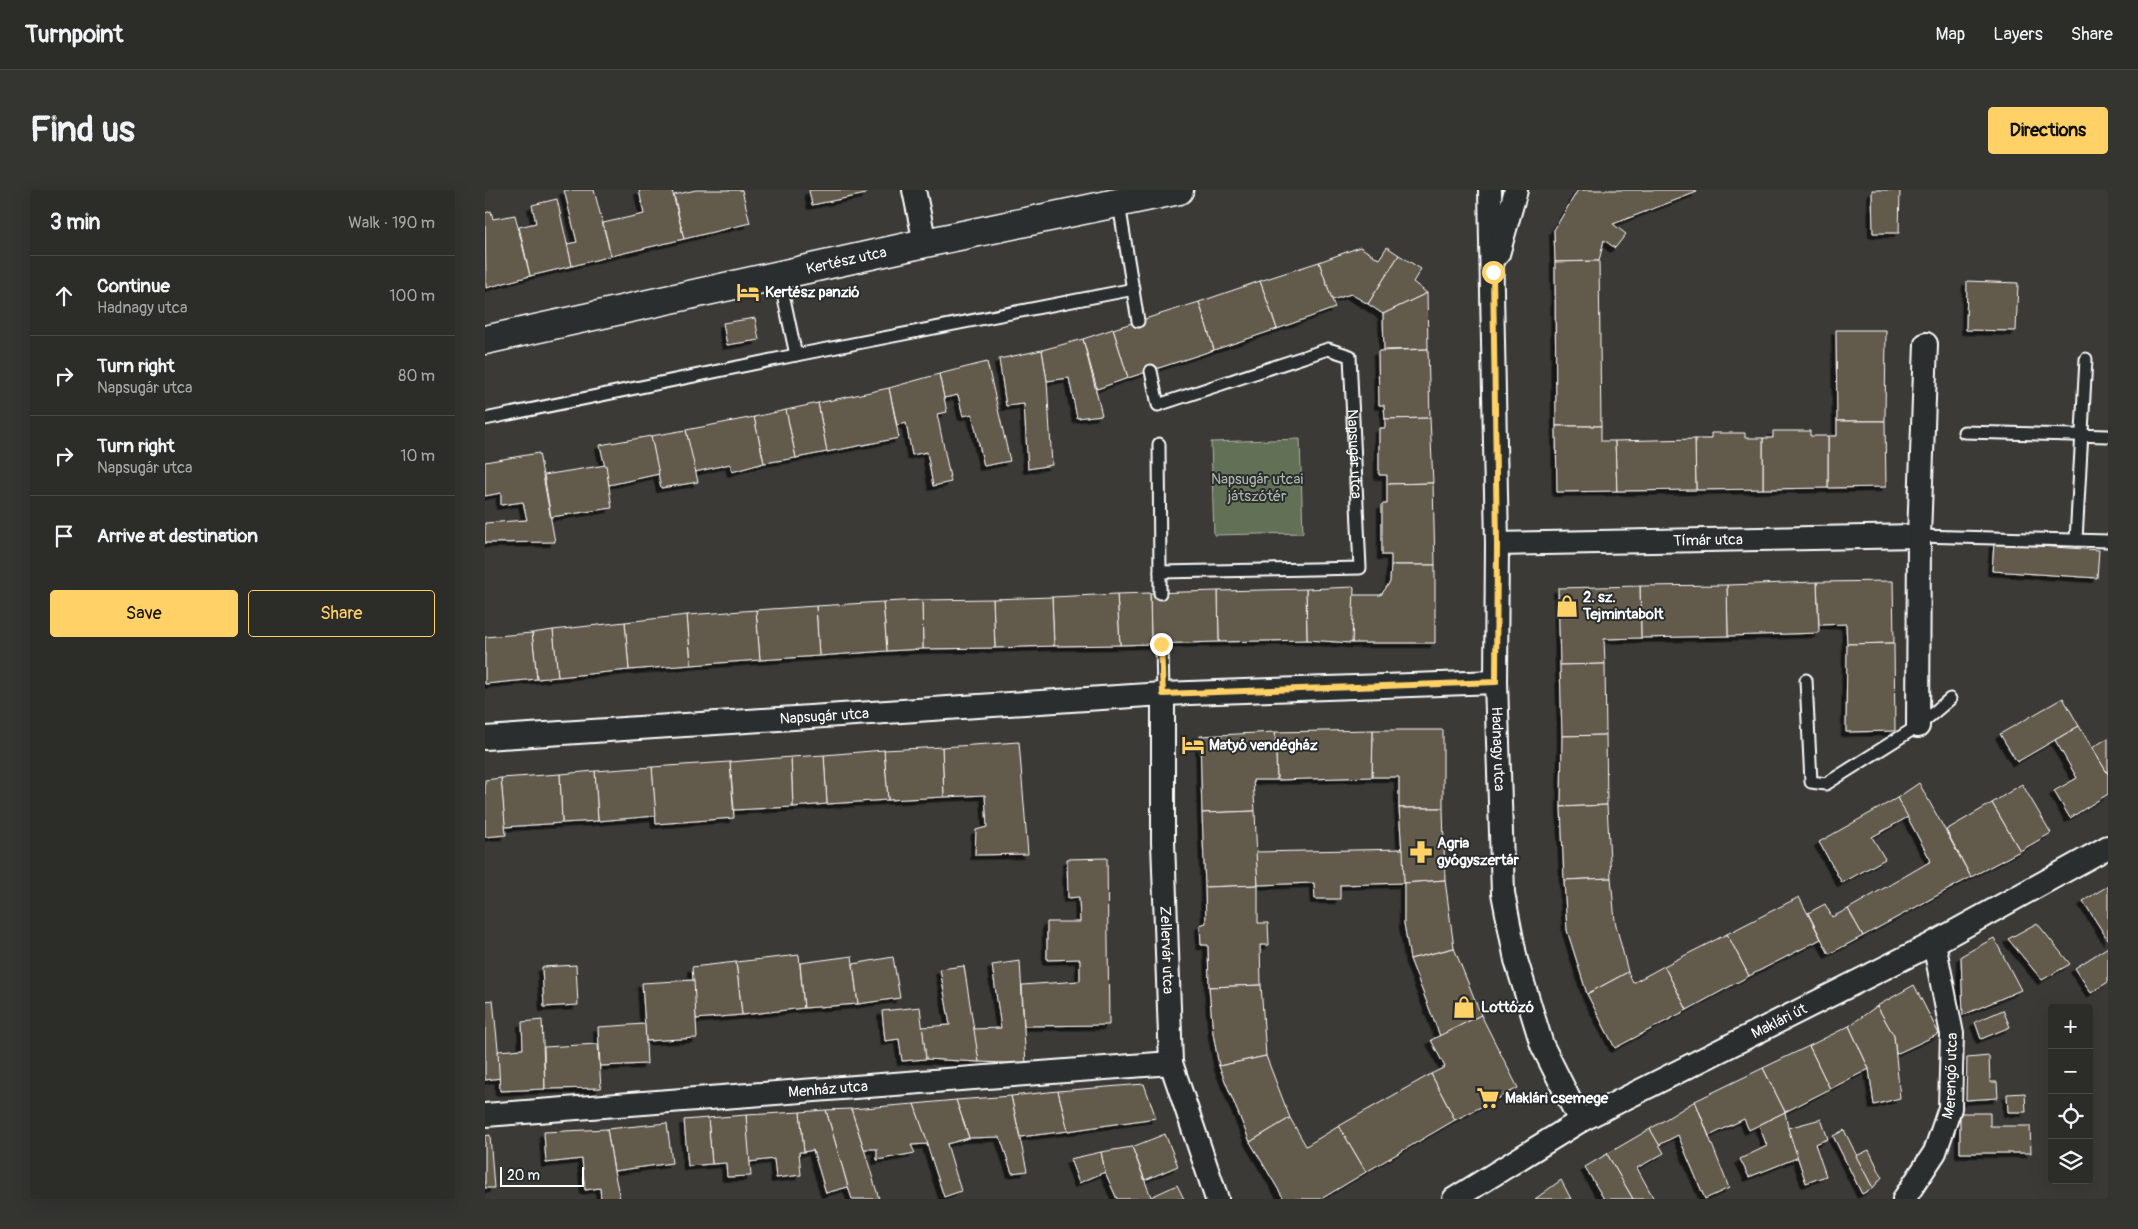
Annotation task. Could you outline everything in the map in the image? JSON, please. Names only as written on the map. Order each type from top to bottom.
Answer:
[{"type":"street","points":[[914,190],[925,243]]},
{"type":"street","name":"Kertész utca","points":[[485,340],[925,243],[1179,190]]},
{"type":"street","name":"Hadnagy utca","points":[[1490,190],[1497,544],[1496,682],[1503,893],[1516,960],[1542,1045],[1580,1121]]},
{"type":"street","name":"Hadnagy utca","points":[[1493,272],[1516,190]]},
{"type":"street","points":[[1917,726],[1919,536],[1926,344]]},
{"type":"street","name":"Tímár utca","points":[[1497,544],[1919,536]]},
{"type":"street","name":"Napsugár utca","points":[[485,738],[1163,694],[1496,682]]},
{"type":"street","name":"Zellervár utca","points":[[1163,694],[1163,842],[1171,1062],[1217,1199]]},
{"type":"street","name":"Maklári út","points":[[1454,1199],[1580,1121],[1934,943],[2108,848]]},
{"type":"street","name":"Merengő utca","points":[[1905,1199],[1935,1152],[1950,1108],[1953,1034],[1934,943]]},
{"type":"street","name":"Menház utca","points":[[485,1115],[1171,1062]]},
{"type":"lane","points":[[1119,204],[1138,321]]},
{"type":"lane","points":[[779,275],[796,355]]},
{"type":"lane","points":[[485,419],[796,355],[1134,289]]},
{"type":"lane","name":"Napsugár utca","points":[[1151,370],[1158,405],[1328,349],[1349,356],[1360,568],[1160,572]]},
{"type":"lane","points":[[2077,540],[2086,359]]},
{"type":"lane","points":[[1964,432],[2108,436]]},
{"type":"lane","points":[[1159,444],[1160,593]]},
{"type":"lane","points":[[1919,536],[2108,541]]},
{"type":"lane","points":[[1161,644],[1163,694]]},
{"type":"lane","points":[[1806,680],[1811,782],[1826,784],[1917,726],[1950,699]]},
{"type":"green space","name":"Napsugár utcai játszótér","points":[[1300,439],[1303,533],[1214,535],[1211,442]]},
{"type":"building","points":[[564,190],[594,190],[611,256],[572,266],[567,244],[577,242]]},
{"type":"building","points":[[639,190],[672,190],[684,239],[611,256],[603,223],[644,214]]},
{"type":"building","points":[[696,190],[742,190],[750,223],[684,239],[674,195]]},
{"type":"building","points":[[809,190],[865,190],[866,194],[812,205]]},
{"type":"building","points":[[1578,190],[1696,190],[1697,192],[1613,224],[1626,234],[1615,248],[1604,240],[1599,261],[1555,262],[1554,230]]},
{"type":"building","points":[[1872,190],[1900,190],[1899,233],[1873,233]]},
{"type":"building","points":[[557,199],[572,266],[530,276],[519,227],[536,223],[532,205]]},
{"type":"building","points":[[491,211],[493,219],[515,215],[530,276],[486,288],[485,213]]},
{"type":"building","points":[[1360,247],[1379,259],[1387,247],[1399,255],[1368,304],[1351,294],[1332,300],[1319,262]]},
{"type":"building","points":[[1399,255],[1421,269],[1413,282],[1427,293],[1383,314],[1368,304]]},
{"type":"building","points":[[1599,261],[1601,426],[1556,426],[1555,262]]},
{"type":"building","points":[[1319,262],[1335,308],[1277,329],[1260,281]]},
{"type":"building","points":[[1260,281],[1277,329],[1214,350],[1199,302]]},
{"type":"building","points":[[1967,281],[2018,283],[2016,331],[1966,330]]},
{"type":"building","points":[[1427,293],[1428,349],[1384,350],[1383,314]]},
{"type":"building","points":[[1199,302],[1214,350],[1128,378],[1113,329]]},
{"type":"building","points":[[755,318],[759,340],[727,345],[723,323]]},
{"type":"building","points":[[1113,329],[1128,378],[1097,389],[1083,339]]},
{"type":"building","points":[[1836,330],[1886,330],[1885,421],[1837,421]]},
{"type":"building","points":[[1083,339],[1102,415],[1077,418],[1069,378],[1047,381],[1042,350]]},
{"type":"building","points":[[1428,349],[1430,418],[1385,419],[1384,405],[1379,405],[1378,351]]},
{"type":"building","points":[[1042,350],[1047,381],[1052,465],[1028,469],[1024,404],[1006,406],[999,359]]},
{"type":"building","points":[[987,362],[1010,461],[984,466],[972,414],[963,416],[958,395],[944,398],[939,374]]},
{"type":"building","points":[[939,374],[947,412],[937,414],[951,482],[933,486],[927,452],[912,455],[906,423],[897,425],[889,388]]},
{"type":"building","points":[[889,388],[899,438],[827,452],[818,403]]},
{"type":"building","points":[[818,403],[827,452],[796,458],[786,410]]},
{"type":"building","points":[[786,410],[796,458],[764,463],[754,417]]},
{"type":"building","points":[[754,417],[764,463],[732,472],[730,464],[695,472],[686,430]]},
{"type":"building","points":[[1430,418],[1433,483],[1387,484],[1387,475],[1379,475],[1379,428],[1385,428],[1385,419]]},
{"type":"building","points":[[1837,421],[1885,421],[1886,487],[1828,488],[1828,436],[1837,436]]},
{"type":"building","points":[[1556,426],[1601,426],[1601,441],[1615,441],[1617,491],[1557,492]]},
{"type":"building","points":[[686,430],[698,482],[661,488],[651,436]]},
{"type":"building","points":[[1773,431],[1810,431],[1810,436],[1828,436],[1828,488],[1763,489],[1763,438],[1773,438]]},
{"type":"building","points":[[1711,433],[1745,433],[1745,438],[1763,438],[1763,489],[1696,490],[1695,439],[1711,439]]},
{"type":"building","points":[[651,436],[659,474],[609,485],[600,445]]},
{"type":"building","points":[[1695,439],[1696,490],[1617,491],[1615,441]]},
{"type":"building","points":[[539,453],[555,542],[485,543],[485,523],[527,520],[523,502],[501,505],[501,493],[485,496],[485,462]]},
{"type":"building","points":[[606,465],[612,508],[551,517],[544,475]]},
{"type":"building","points":[[1433,483],[1435,565],[1391,565],[1391,555],[1382,555],[1382,504],[1387,504],[1387,484]]},
{"type":"building","points":[[1994,543],[2099,550],[2097,578],[1992,571]]},
{"type":"building","points":[[1391,565],[1435,565],[1435,643],[1352,643],[1353,595],[1381,595],[1390,582]]},
{"type":"building","points":[[1893,581],[1894,643],[1847,644],[1846,624],[1819,625],[1817,582]]},
{"type":"building","points":[[1817,582],[1819,633],[1728,636],[1727,585]]},
{"type":"building","points":[[1727,585],[1728,636],[1641,638],[1640,586]]},
{"type":"building","points":[[1640,586],[1641,638],[1604,639],[1605,664],[1560,665],[1558,588]]},
{"type":"building","points":[[1354,587],[1352,643],[1307,640],[1306,589]]},
{"type":"building","points":[[1306,589],[1307,640],[1219,642],[1218,591]]},
{"type":"building","points":[[1218,591],[1219,642],[1151,644],[1150,593]]},
{"type":"building","points":[[1150,593],[1151,644],[1120,645],[1117,594]]},
{"type":"building","points":[[1117,594],[1120,645],[1054,646],[1052,597]]},
{"type":"building","points":[[1052,597],[1054,646],[995,648],[993,599]]},
{"type":"building","points":[[993,599],[995,648],[923,649],[922,600]]},
{"type":"building","points":[[922,600],[923,649],[887,651],[883,602]]},
{"type":"building","points":[[883,602],[887,651],[819,656],[816,606]]},
{"type":"building","points":[[816,606],[819,656],[760,660],[756,610]]},
{"type":"building","points":[[756,610],[760,660],[691,665],[687,615]]},
{"type":"building","points":[[687,615],[691,665],[629,670],[625,622]]},
{"type":"building","points":[[625,622],[629,670],[558,677],[553,630]]},
{"type":"building","points":[[553,630],[558,677],[537,679],[532,633]]},
{"type":"building","points":[[532,633],[537,679],[485,684],[485,637]]},
{"type":"building","points":[[1894,643],[1895,731],[1846,732],[1847,644]]},
{"type":"building","points":[[1605,664],[1606,735],[1562,736],[1560,665]]},
{"type":"building","points":[[2063,698],[2079,726],[2017,762],[2000,734]]},
{"type":"building","points":[[2079,726],[2108,774],[2108,794],[2070,818],[2054,791],[2077,778],[2055,740]]},
{"type":"building","points":[[1373,730],[1443,730],[1443,808],[1399,808],[1399,777],[1372,777]]},
{"type":"building","points":[[1373,730],[1372,777],[1277,780],[1275,732]]},
{"type":"building","points":[[1275,732],[1277,780],[1253,780],[1255,811],[1202,813],[1200,736]]},
{"type":"building","points":[[1606,735],[1607,805],[1561,807],[1562,736]]},
{"type":"building","points":[[2108,738],[2108,774],[2092,748]]},
{"type":"building","points":[[1019,742],[1028,854],[975,855],[976,830],[987,827],[985,795],[944,797],[942,747]]},
{"type":"building","points":[[942,747],[944,797],[888,800],[884,750]]},
{"type":"building","points":[[884,750],[888,800],[827,804],[824,755]]},
{"type":"building","points":[[824,755],[827,804],[793,807],[791,757]]},
{"type":"building","points":[[791,757],[793,807],[734,810],[730,762]]},
{"type":"building","points":[[730,762],[734,818],[656,824],[652,767]]},
{"type":"building","points":[[652,767],[656,816],[598,821],[595,771]]},
{"type":"building","points":[[595,771],[598,821],[562,823],[560,774]]},
{"type":"building","points":[[560,774],[562,823],[505,827],[501,778]]},
{"type":"building","points":[[501,778],[506,835],[485,837],[485,780]]},
{"type":"building","points":[[1919,783],[1971,877],[1863,936],[1848,909],[1931,861],[1897,798]]},
{"type":"building","points":[[2022,784],[2051,833],[2020,851],[1992,803]]},
{"type":"building","points":[[1897,798],[1908,817],[1872,837],[1885,859],[1842,883],[1819,842]]},
{"type":"building","points":[[1992,803],[2020,851],[1971,877],[1946,830]]},
{"type":"building","points":[[1607,805],[1611,878],[1564,880],[1561,807]]},
{"type":"building","points":[[1399,808],[1443,808],[1445,880],[1404,883]]},
{"type":"building","points":[[1255,811],[1258,885],[1205,887],[1202,813]]},
{"type":"building","points":[[1403,849],[1404,883],[1340,885],[1340,899],[1315,899],[1314,883],[1258,885],[1256,852]]},
{"type":"building","points":[[1107,858],[1109,1025],[1024,1026],[1022,985],[1080,981],[1080,959],[1047,960],[1047,922],[1080,922],[1079,897],[1068,898],[1067,859]]},
{"type":"building","points":[[1611,878],[1615,921],[1628,972],[1587,994],[1567,930],[1564,880]]},
{"type":"building","points":[[1445,880],[1454,948],[1410,959],[1404,923],[1404,883]]},
{"type":"building","points":[[1258,885],[1258,923],[1268,923],[1269,945],[1260,945],[1261,985],[1209,987],[1208,945],[1201,945],[1200,925],[1206,923],[1205,887]]},
{"type":"building","points":[[2108,886],[2108,940],[2083,901]]},
{"type":"building","points":[[1799,897],[1821,939],[1749,976],[1727,934]]},
{"type":"building","points":[[1825,904],[1832,917],[1848,909],[1863,936],[1829,954],[1808,913]]},
{"type":"building","points":[[2037,923],[2070,964],[2042,980],[2008,939]]},
{"type":"building","points":[[1727,934],[1749,976],[1687,1010],[1664,966]]},
{"type":"building","points":[[1994,938],[2021,990],[1963,1015],[1961,956]]},
{"type":"building","points":[[2108,947],[2108,982],[2091,993],[2075,968]]},
{"type":"building","points":[[1454,948],[1481,1015],[1440,1036],[1410,959]]},
{"type":"building","points":[[799,955],[804,1008],[742,1015],[736,962]]},
{"type":"building","points":[[852,956],[858,1004],[804,1008],[800,963]]},
{"type":"building","points":[[893,957],[900,998],[858,1004],[853,964]]},
{"type":"building","points":[[1020,961],[1026,1064],[979,1062],[972,1029],[1001,1028],[992,965]]},
{"type":"building","points":[[736,962],[742,1015],[696,1019],[692,967]]},
{"type":"building","points":[[576,965],[578,1005],[544,1007],[542,967]]},
{"type":"building","points":[[964,966],[979,1062],[926,1059],[922,1027],[950,1025],[940,969]]},
{"type":"building","points":[[1664,966],[1687,1010],[1615,1048],[1587,994],[1628,972],[1633,983]]},
{"type":"building","points":[[694,980],[697,1038],[646,1041],[642,983]]},
{"type":"building","points":[[1261,985],[1266,1056],[1219,1066],[1213,1033],[1209,987]]},
{"type":"building","points":[[1914,985],[1939,1034],[1896,1054],[1894,1036],[1877,1006]]},
{"type":"building","points":[[493,1000],[501,1078],[485,1080],[485,1001]]},
{"type":"building","points":[[1877,1006],[1894,1036],[1900,1098],[1874,1105],[1869,1069],[1849,1026]]},
{"type":"building","points":[[920,1007],[926,1059],[902,1061],[899,1039],[885,1041],[882,1011]]},
{"type":"building","points":[[2003,1010],[2010,1027],[1981,1039],[1975,1022]]},
{"type":"building","points":[[1481,1015],[1518,1088],[1455,1120],[1431,1074],[1445,1067],[1431,1040]]},
{"type":"building","points":[[542,1020],[545,1089],[500,1091],[498,1051],[523,1049],[522,1022]]},
{"type":"building","points":[[645,1024],[647,1064],[600,1066],[598,1027]]},
{"type":"building","points":[[1849,1026],[1869,1069],[1830,1089],[1809,1046]]},
{"type":"building","points":[[598,1044],[601,1088],[545,1089],[544,1047]]},
{"type":"building","points":[[1809,1046],[1830,1089],[1785,1112],[1763,1068]]},
{"type":"building","points":[[1266,1056],[1290,1118],[1250,1142],[1219,1066]]},
{"type":"building","points":[[1989,1056],[1990,1082],[1997,1082],[1998,1098],[1966,1100],[1967,1058]]},
{"type":"building","points":[[1763,1068],[1785,1112],[1749,1130],[1744,1119],[1709,1136],[1695,1101]]},
{"type":"building","points":[[1431,1074],[1455,1120],[1366,1172],[1339,1126]]},
{"type":"building","points":[[1144,1084],[1156,1118],[1068,1131],[1058,1091]]},
{"type":"building","points":[[1058,1091],[1068,1131],[1020,1137],[1011,1096]]},
{"type":"building","points":[[2025,1093],[2026,1112],[2008,1112],[2007,1094]]},
{"type":"building","points":[[1011,1096],[1027,1171],[1012,1173],[1000,1137],[969,1138],[956,1100]]},
{"type":"building","points":[[956,1100],[969,1138],[947,1144],[961,1191],[944,1197],[914,1104]]},
{"type":"building","points":[[1695,1101],[1729,1188],[1705,1199],[1678,1135],[1659,1145],[1650,1129]]},
{"type":"building","points":[[914,1104],[928,1144],[911,1145],[915,1153],[877,1160],[877,1149],[864,1149],[851,1109]]},
{"type":"building","points":[[851,1109],[879,1199],[852,1199],[848,1187],[826,1110]]},
{"type":"building","points":[[826,1110],[848,1187],[826,1193],[813,1150],[804,1152],[800,1112]]},
{"type":"building","points":[[800,1112],[804,1152],[799,1152],[801,1175],[776,1178],[774,1159],[749,1162],[746,1115]]},
{"type":"building","points":[[1785,1112],[1788,1128],[1799,1157],[1749,1177],[1740,1159],[1767,1146],[1759,1125]]},
{"type":"building","points":[[1960,1113],[1990,1113],[1990,1126],[2030,1126],[2031,1153],[1960,1153]]},
{"type":"building","points":[[746,1115],[751,1176],[727,1177],[726,1163],[712,1164],[708,1118]]},
{"type":"building","points":[[708,1118],[712,1164],[688,1166],[684,1120]]},
{"type":"building","points":[[1290,1118],[1306,1146],[1339,1126],[1366,1172],[1321,1199],[1284,1199],[1250,1142]]},
{"type":"building","points":[[1821,1119],[1828,1139],[1815,1144],[1826,1176],[1806,1183],[1788,1128]]},
{"type":"building","points":[[667,1123],[672,1163],[614,1171],[607,1129]]},
{"type":"building","points":[[607,1129],[620,1199],[601,1199],[600,1188],[585,1190],[582,1159],[546,1163],[544,1132]]},
{"type":"building","points":[[1650,1129],[1664,1153],[1637,1168],[1654,1199],[1633,1199],[1607,1154]]},
{"type":"building","points":[[1844,1130],[1873,1188],[1862,1194],[1833,1136]]},
{"type":"building","points":[[1165,1134],[1178,1166],[1145,1180],[1132,1147]]},
{"type":"building","points":[[490,1135],[494,1188],[485,1188],[485,1136]]},
{"type":"building","points":[[1132,1147],[1151,1197],[1177,1185],[1184,1199],[1117,1199],[1105,1172],[1101,1152]]},
{"type":"building","points":[[1869,1150],[1882,1177],[1873,1188],[1856,1156]]},
{"type":"building","points":[[1101,1152],[1105,1172],[1079,1183],[1070,1159]]},
{"type":"building","points":[[1607,1154],[1633,1199],[1604,1199],[1585,1167]]},
{"type":"building","points":[[1561,1180],[1571,1199],[1535,1199]]},
{"type":"place","name":"Kertész panzió","points":[[748,292]]},
{"type":"place","name":"2. sz. Tejmintabolt","points":[[1567,606]]},
{"type":"place","name":"Matyó vendégház","points":[[1193,745]]},
{"type":"place","name":"Agria gyógyszertár","points":[[1421,852]]},
{"type":"place","name":"Lottózó","points":[[1464,1007]]},
{"type":"place","name":"Maklári csemege","points":[[1488,1098]]},
{"type":"route","points":[[1161,644],[1163,694],[1496,682],[1497,544],[1493,272]]}]
